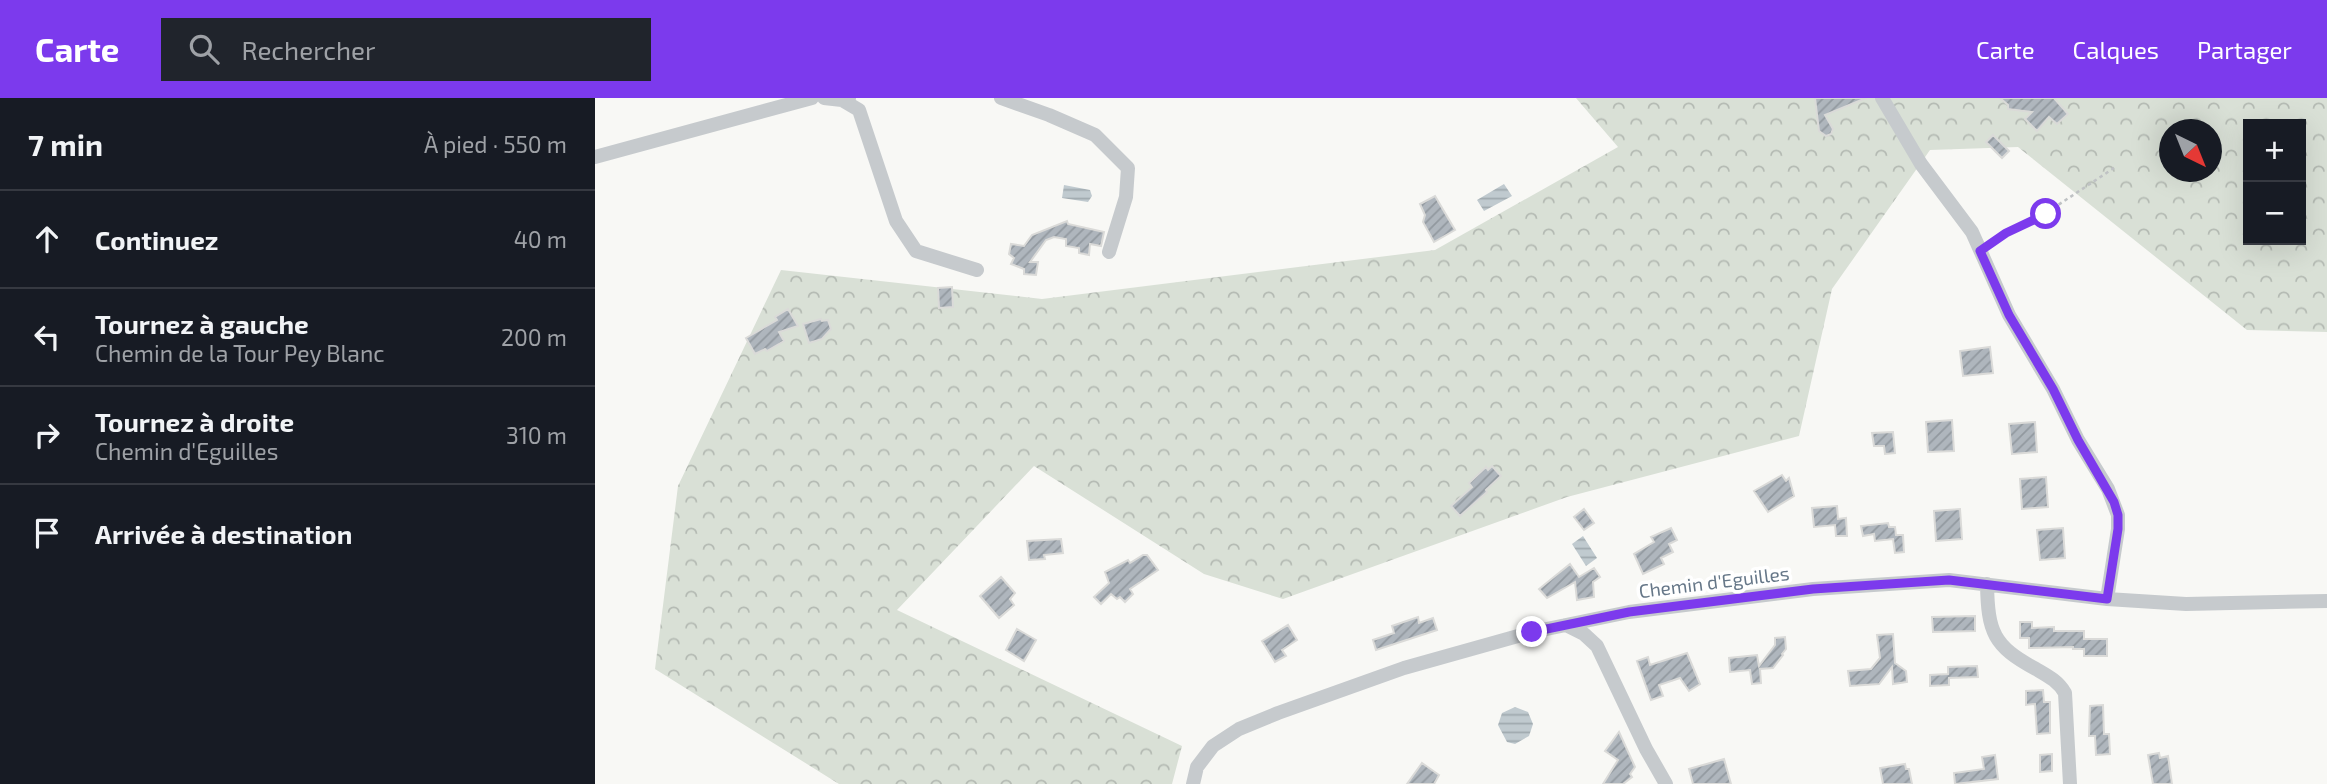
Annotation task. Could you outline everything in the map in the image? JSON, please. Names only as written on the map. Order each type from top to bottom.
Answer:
[{"type":"street","points":[[595,157],[811,98]]},
{"type":"street","points":[[824,98],[846,99],[859,110],[896,221],[916,251],[977,270]]},
{"type":"street","points":[[1001,98],[1095,135],[1128,168],[1126,197],[1109,252]]},
{"type":"street","points":[[1882,98],[1921,164],[1967,224],[2009,315],[2053,389],[2078,440],[2114,502],[2118,529],[2107,599]]},
{"type":"street","name":"Chemin d'Eguilles","points":[[1193,784],[1196,767],[1213,746],[1239,729],[1278,713],[1404,668],[1532,632],[1629,612],[1813,589],[1949,580],[2107,599],[2186,604],[2327,601]]},
{"type":"street","points":[[1987,584],[1988,610],[1993,632],[2000,645],[2018,660],[2050,677],[2065,693],[2070,784]]},
{"type":"street","points":[[1566,625],[1584,634],[1598,646],[1646,749],[1666,784]]},
{"type":"path","points":[[1980,251],[2006,233],[2046,214],[2117,166]]},
{"type":"green space","points":[[1576,98],[2327,98],[2327,332],[2247,330],[2018,147],[1930,150],[1832,289],[1799,436],[1567,497],[1283,599],[1204,574],[1034,466],[897,610],[1182,746],[1172,784],[839,784],[655,669],[678,486],[781,270],[1042,299],[1435,250],[1618,147]]},
{"type":"shaded area","points":[[1504,184],[1512,196],[1484,211],[1477,200]]},
{"type":"shaded area","points":[[1064,185],[1090,190],[1092,196],[1088,202],[1062,198]]},
{"type":"shaded area","points":[[1583,536],[1597,558],[1586,566],[1572,544]]},
{"type":"shaded area","points":[[1515,707],[1528,712],[1533,724],[1529,736],[1515,744],[1507,742],[1498,725],[1502,713]]},
{"type":"building","points":[[1815,98],[1866,98],[1825,115],[1833,129],[1831,134],[1826,136],[1819,131]]},
{"type":"building","points":[[2000,98],[2054,98],[2068,114],[2057,124],[2049,117],[2037,131],[2025,119],[2032,112],[2008,109],[2008,105]]},
{"type":"building","points":[[1993,135],[2009,151],[2002,158],[1986,142]]},
{"type":"building","points":[[1435,196],[1455,230],[1434,242],[1423,222],[1425,215],[1420,204]]},
{"type":"building","points":[[1067,221],[1068,224],[1104,232],[1101,246],[1090,244],[1089,255],[1079,253],[1079,248],[1066,246],[1066,239],[1054,237],[1046,240],[1030,262],[1038,262],[1036,275],[1024,274],[1024,269],[1011,264],[1014,258],[1009,254],[1011,244],[1024,246],[1032,235]]},
{"type":"building","points":[[952,287],[953,307],[939,308],[938,288]]},
{"type":"building","points":[[788,309],[798,326],[779,332],[784,341],[767,351],[765,349],[755,354],[746,338],[777,320],[775,317]]},
{"type":"building","points":[[828,320],[831,329],[822,339],[809,343],[803,324]]},
{"type":"building","points":[[1990,347],[1993,373],[1963,376],[1960,351]]},
{"type":"building","points":[[1952,420],[1954,451],[1928,452],[1926,422]]},
{"type":"building","points":[[2035,422],[2037,452],[2012,454],[2009,424]]},
{"type":"building","points":[[1893,432],[1895,453],[1885,454],[1884,446],[1874,446],[1872,433]]},
{"type":"building","points":[[1492,466],[1501,476],[1460,516],[1451,506],[1472,487],[1469,483],[1486,467],[1488,470]]},
{"type":"building","points":[[1782,475],[1786,481],[1789,478],[1794,496],[1768,512],[1754,491]]},
{"type":"building","points":[[2046,477],[2048,507],[2022,509],[2020,479]]},
{"type":"building","points":[[1837,506],[1838,519],[1846,518],[1847,536],[1836,536],[1835,525],[1814,527],[1812,508]]},
{"type":"building","points":[[1584,509],[1594,523],[1584,530],[1574,517]]},
{"type":"building","points":[[1960,509],[1962,539],[1936,541],[1934,511]]},
{"type":"building","points":[[1888,523],[1889,527],[1895,527],[1896,535],[1903,535],[1904,552],[1895,553],[1893,539],[1875,541],[1874,534],[1863,536],[1861,526]]},
{"type":"building","points":[[1671,528],[1677,540],[1669,544],[1673,552],[1661,558],[1664,564],[1643,574],[1634,554],[1654,542],[1651,537]]},
{"type":"building","points":[[2063,528],[2065,558],[2040,560],[2037,530]]},
{"type":"building","points":[[1061,539],[1063,553],[1044,555],[1045,559],[1029,560],[1027,541]]},
{"type":"building","points":[[1147,555],[1158,570],[1130,589],[1133,594],[1125,602],[1111,594],[1101,604],[1094,597],[1109,583],[1105,572]]},
{"type":"building","points":[[1570,564],[1579,577],[1594,568],[1600,577],[1593,582],[1594,597],[1577,600],[1575,582],[1547,598],[1539,589]]},
{"type":"building","points":[[1001,577],[1015,593],[1010,599],[1014,605],[999,618],[980,596]]},
{"type":"building","points":[[1975,616],[1975,631],[1933,632],[1932,617]]},
{"type":"building","points":[[1418,617],[1419,623],[1433,618],[1437,630],[1376,650],[1373,640],[1394,633],[1392,626]]},
{"type":"building","points":[[2020,622],[2032,622],[2032,628],[2054,627],[2054,631],[2084,631],[2084,639],[2107,639],[2107,656],[2084,656],[2084,649],[2073,647],[2029,648],[2029,638],[2020,638]]},
{"type":"building","points":[[1288,625],[1297,640],[1282,650],[1286,656],[1275,662],[1262,641]]},
{"type":"building","points":[[1017,629],[1036,640],[1024,661],[1006,650]]},
{"type":"building","points":[[1893,634],[1895,663],[1906,671],[1907,682],[1893,684],[1892,667],[1879,684],[1850,686],[1848,671],[1871,669],[1880,658],[1877,635]]},
{"type":"building","points":[[1785,637],[1786,649],[1773,668],[1760,669],[1761,683],[1752,684],[1750,670],[1730,672],[1729,658],[1757,655],[1759,666],[1775,645],[1775,638]]},
{"type":"building","points":[[1687,653],[1700,684],[1689,691],[1680,678],[1659,685],[1663,696],[1651,700],[1637,661],[1648,657],[1650,665]]},
{"type":"building","points":[[1977,666],[1978,677],[1949,678],[1949,685],[1930,686],[1930,675],[1948,674],[1948,667]]},
{"type":"building","points":[[2043,690],[2044,702],[2050,702],[2050,733],[2037,734],[2035,704],[2026,705],[2026,691]]},
{"type":"building","points":[[2103,705],[2104,734],[2109,734],[2110,754],[2096,755],[2095,736],[2089,736],[2090,706]]},
{"type":"building","points":[[1619,732],[1635,767],[1630,774],[1632,777],[1623,784],[1603,784],[1618,760],[1605,751]]},
{"type":"building","points":[[2159,753],[2160,758],[2168,756],[2172,784],[2153,784],[2148,755]]},
{"type":"building","points":[[2052,754],[2052,771],[2040,772],[2040,755]]},
{"type":"building","points":[[1995,755],[1998,779],[1955,784],[1954,773],[1984,769],[1982,757]]},
{"type":"building","points":[[1724,759],[1731,784],[1693,784],[1689,769]]},
{"type":"building","points":[[1422,763],[1439,775],[1434,784],[1407,784]]},
{"type":"building","points":[[1905,764],[1906,769],[1909,769],[1912,784],[1883,784],[1880,768]]},
{"type":"route","points":[[1532,632],[1629,612],[1813,589],[1949,580],[2107,599],[2118,529],[2114,502],[2078,440],[2053,389],[2009,315],[1980,251],[2006,233],[2046,214]]}]
